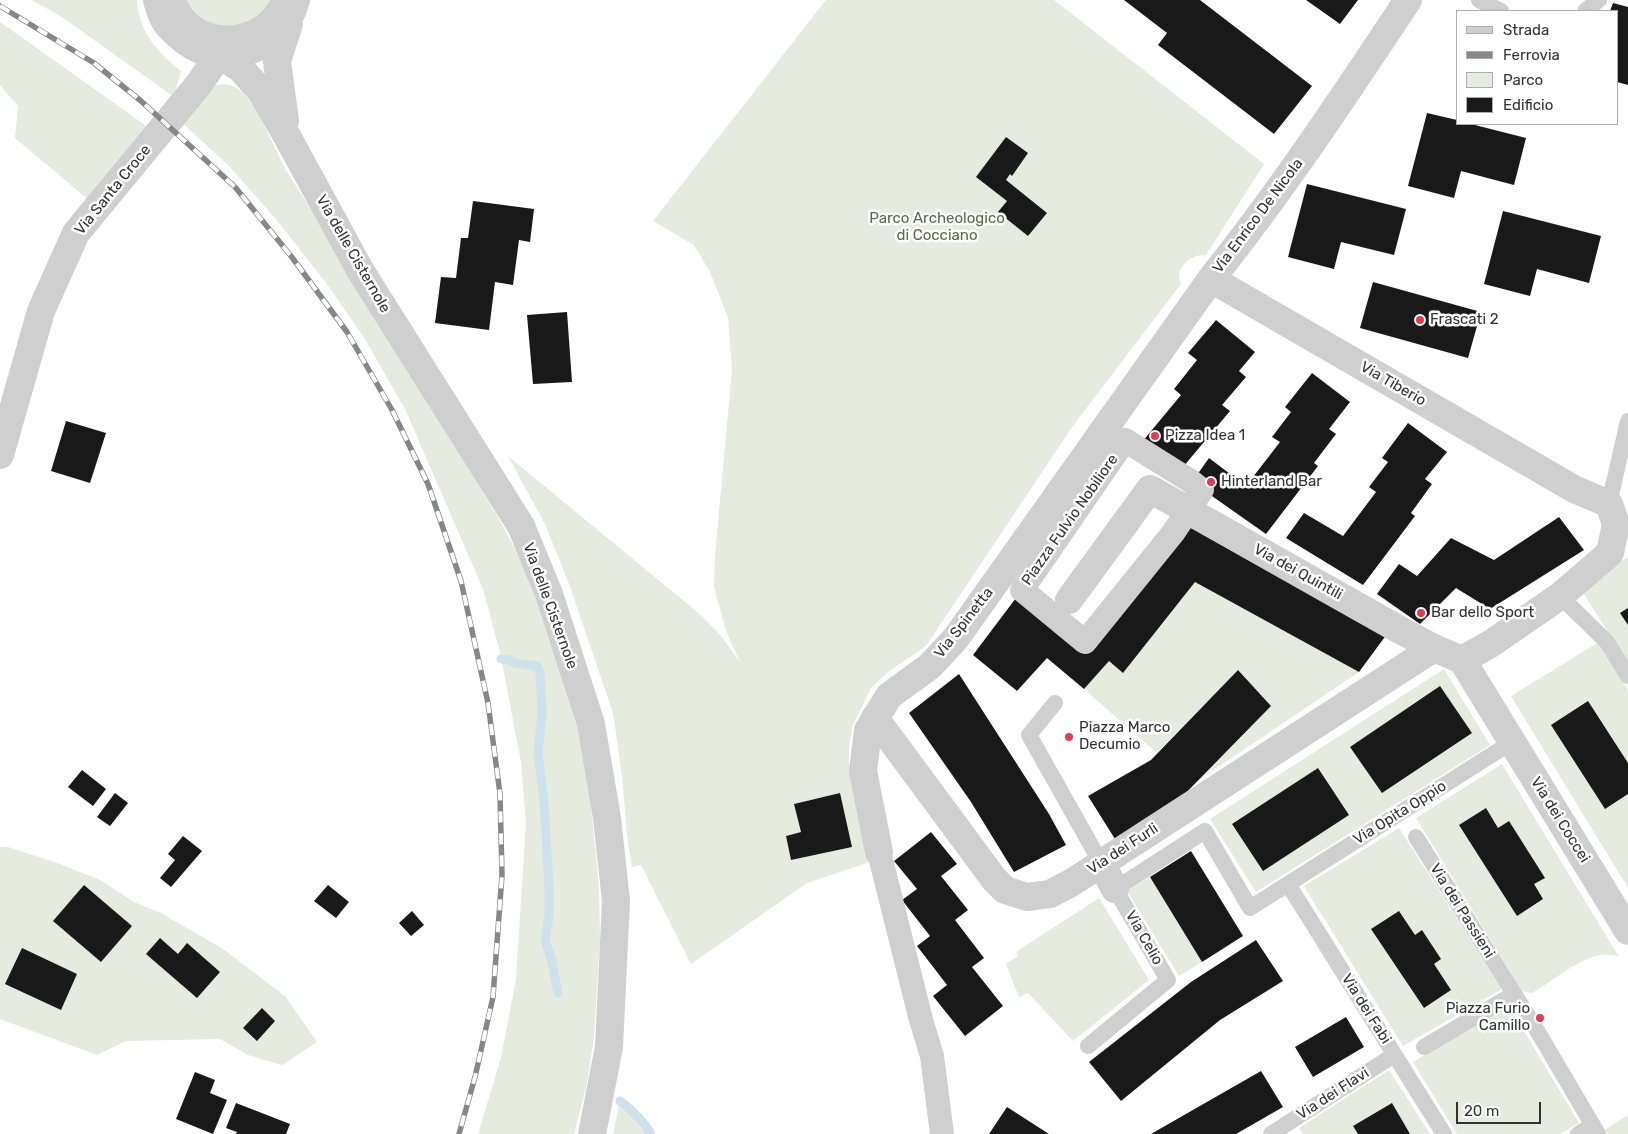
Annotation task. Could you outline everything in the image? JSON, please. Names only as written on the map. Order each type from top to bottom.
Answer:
[{"type":"street","points":[[157,0],[166,22],[188,44],[203,51],[220,55],[240,54],[264,45],[279,33],[291,4]]},
{"type":"street","points":[[174,0],[186,21],[201,32],[218,38],[237,38],[254,33],[269,22],[280,8],[291,4]]},
{"type":"street","name":"Via Enrico De Nicola","points":[[1104,430],[1211,279],[1253,227],[1408,0]]},
{"type":"street","name":"Via delle Cisternole","points":[[288,138],[283,115],[277,61],[291,4]]},
{"type":"street","name":"Via delle Cisternole","points":[[220,55],[240,68],[261,91],[360,270],[521,526],[549,594],[591,724],[607,818],[616,901],[609,1046],[592,1134]]},
{"type":"street","name":"Via Santa Croce","points":[[0,455],[41,311],[76,233],[199,84],[220,55]]},
{"type":"street","name":"Via Tiberio","points":[[1211,279],[1574,489],[1608,504]]},
{"type":"street","name":"Via Spinetta","points":[[879,852],[863,771],[868,730],[889,696],[930,666],[956,638],[1104,430]]},
{"type":"street","name":"Piazza Fulvio Nobiliore","points":[[1125,440],[1202,490],[1187,511],[1173,533],[1085,642],[1022,590],[1125,440]]},
{"type":"street","points":[[1069,600],[1150,489],[1187,511]]},
{"type":"street","points":[[1462,660],[1492,643],[1569,589],[1610,553],[1616,524],[1608,504]]},
{"type":"street","name":"Via dei Quintili","points":[[1187,511],[1279,561],[1419,648],[1462,660]]},
{"type":"street","name":"Via dei Furli","points":[[875,718],[994,879],[1006,890],[1027,897],[1050,894],[1071,883],[1419,648]]},
{"type":"street","name":"Via dei Coccei","points":[[1462,660],[1628,931]]},
{"type":"street","points":[[879,852],[932,1056],[942,1134]]},
{"type":"street","name":"Via Celio","points":[[1101,863],[1115,889]]},
{"type":"lane","points":[[1479,0],[1499,10]]},
{"type":"lane","points":[[1586,10],[1599,0]]},
{"type":"lane","points":[[1608,504],[1628,421]]},
{"type":"lane","points":[[1569,589],[1628,676]]},
{"type":"lane","name":"Via Celio","points":[[1055,703],[1029,735],[1101,863]]},
{"type":"lane","name":"Via Opita Oppio","points":[[1115,889],[1205,831],[1250,908],[1512,742]]},
{"type":"lane","name":"Via dei Passieni","points":[[1416,837],[1511,989]]},
{"type":"lane","name":"Via dei Fabi","points":[[1288,884],[1444,1134]]},
{"type":"lane","name":"Via Celio","points":[[1088,1046],[1168,980],[1115,889]]},
{"type":"lane","points":[[1424,1047],[1511,989],[1595,1130],[1578,1134]]},
{"type":"lane","name":"Via dei Flavi","points":[[1271,1134],[1394,1055]]},
{"type":"green space","points":[[31,0],[137,0],[138,11],[145,32],[157,49],[181,71],[174,97],[59,15]]},
{"type":"green space","points":[[174,0],[283,0],[280,8],[218,38]]},
{"type":"green space","name":"Parco Archeologico di Cocciano","points":[[826,0],[1054,0],[1264,164],[1206,255],[1190,259],[1182,267],[1179,278],[1181,284],[1072,427],[926,646],[888,672],[871,688],[852,727],[849,749],[849,765],[870,862],[807,883],[691,964],[641,865],[632,867],[613,713],[568,581],[545,524],[508,456],[702,616],[721,636],[740,662],[726,631],[714,587],[715,555],[732,370],[728,317],[710,272],[694,245],[653,221]],"holes":[[[840,793],[852,847],[791,860],[786,836],[801,832],[794,804]]]},
{"type":"green space","points":[[0,22],[152,130],[90,201],[15,138],[18,106],[0,85]]},
{"type":"green space","points":[[215,85],[233,86],[243,92],[255,106],[285,169],[336,248],[502,524],[526,571],[541,610],[579,733],[588,776],[599,887],[600,938],[594,1038],[586,1088],[574,1134],[478,1134],[501,1058],[516,979],[526,822],[521,762],[500,652],[483,589],[405,409],[365,339],[327,284],[276,219],[229,166],[179,120]]},
{"type":"green space","points":[[1628,557],[1628,663],[1580,588]]},
{"type":"green space","points":[[1195,582],[1359,672],[1200,779],[1271,706],[1238,670],[1157,753],[1084,689],[1109,661],[1123,673]]},
{"type":"green space","points":[[1599,642],[1628,690],[1628,888],[1511,696]]},
{"type":"green space","points":[[1444,669],[1490,745],[1256,892],[1210,819]]},
{"type":"green space","points":[[1502,764],[1619,957],[1597,956],[1586,960],[1532,993],[1522,991],[1416,818]]},
{"type":"green space","points":[[1399,828],[1502,989],[1403,1046],[1304,886]]},
{"type":"green space","points":[[0,847],[8,847],[60,864],[100,880],[134,902],[161,913],[223,949],[285,996],[317,1042],[282,1065],[248,1055],[220,1039],[126,1041],[97,1055],[0,1019]]},
{"type":"green space","points":[[1150,877],[1202,962],[1179,976],[1127,891]]},
{"type":"green space","points":[[1099,898],[1149,980],[1073,1041],[1028,993],[1019,997],[1006,964],[1018,956],[1016,952]]},
{"type":"green space","points":[[1506,1008],[1510,1008],[1579,1123],[1560,1134],[1457,1134],[1413,1062]]},
{"type":"green space","points":[[1389,1070],[1430,1134],[1303,1134],[1299,1128]]},
{"type":"green space","points":[[620,1101],[640,1119],[650,1132],[649,1134],[613,1134]]},
{"type":"green space","points":[[1628,1115],[1628,1134],[1607,1134],[1605,1130]]},
{"type":"building","points":[[1124,0],[1200,0],[1312,86],[1274,134],[1158,45],[1167,33]]},
{"type":"building","points":[[1306,0],[1358,0],[1340,24]]},
{"type":"building","points":[[1613,3],[1628,7],[1628,85],[1618,82],[1618,10],[1610,10]]},
{"type":"building","points":[[1427,113],[1456,120],[1456,125],[1475,125],[1526,138],[1514,185],[1461,171],[1454,198],[1408,186]]},
{"type":"building","points":[[1006,137],[1028,153],[1012,176],[1010,174],[1006,180],[1047,213],[1028,236],[998,212],[1007,201],[976,177]]},
{"type":"building","points":[[1307,184],[1406,209],[1394,255],[1341,242],[1334,269],[1288,257]]},
{"type":"building","points":[[473,201],[534,209],[530,242],[519,240],[513,285],[495,282],[489,330],[435,323],[441,277],[456,278],[461,238],[468,238]]},
{"type":"building","points":[[1503,211],[1601,236],[1589,283],[1537,269],[1530,296],[1484,284]]},
{"type":"building","name":"Frascati 2","points":[[1373,282],[1481,312],[1468,358],[1360,328]]},
{"type":"building","points":[[567,312],[572,382],[533,384],[527,315]]},
{"type":"building","points":[[1216,320],[1255,352],[1239,371],[1246,377],[1222,405],[1230,411],[1178,473],[1137,448],[1181,395],[1174,389],[1197,360],[1188,353]]},
{"type":"building","points":[[1312,373],[1350,402],[1329,429],[1336,434],[1314,463],[1318,466],[1266,534],[1192,482],[1209,458],[1246,486],[1280,442],[1272,437],[1291,412],[1285,407]]},
{"type":"building","points":[[66,421],[106,433],[90,483],[51,471]]},
{"type":"building","points":[[1408,423],[1447,452],[1425,479],[1432,484],[1411,513],[1415,516],[1363,585],[1286,538],[1304,513],[1343,536],[1376,492],[1369,487],[1388,462],[1382,458]]},
{"type":"building","points":[[1559,517],[1584,550],[1490,609],[1456,588],[1420,624],[1377,594],[1399,564],[1417,576],[1451,538],[1494,560]]},
{"type":"building","points":[[1182,520],[1387,634],[1359,672],[1195,582],[1123,673],[1109,661],[1084,689],[1047,658],[1017,691],[973,655],[1022,590],[1085,642]]},
{"type":"building","points":[[1628,608],[1628,625],[1620,613]]},
{"type":"building","points":[[1238,670],[1271,706],[1178,801],[1115,839],[1088,796],[1151,760]]},
{"type":"building","points":[[959,674],[1049,814],[1066,845],[1014,872],[971,802],[909,713]]},
{"type":"building","points":[[1440,686],[1472,733],[1382,793],[1350,747]]},
{"type":"building","points":[[1588,701],[1628,763],[1628,794],[1605,809],[1551,725]]},
{"type":"building","points":[[1318,768],[1349,815],[1263,871],[1232,824]]},
{"type":"building","points":[[82,770],[106,789],[93,806],[68,787]]},
{"type":"building","points":[[115,793],[128,803],[110,826],[97,817]]},
{"type":"building","points":[[840,793],[852,847],[791,860],[786,836],[801,832],[794,804]]},
{"type":"building","points":[[1486,808],[1498,828],[1509,821],[1545,878],[1534,884],[1543,899],[1517,916],[1459,825]]},
{"type":"building","points":[[931,832],[957,864],[941,876],[968,910],[955,920],[984,958],[972,967],[1003,1006],[965,1036],[933,996],[947,985],[917,946],[930,936],[902,900],[917,889],[894,861]]},
{"type":"building","points":[[183,836],[202,851],[171,887],[160,878],[175,860],[168,854]]},
{"type":"building","points":[[1191,851],[1243,936],[1202,962],[1150,877]]},
{"type":"building","points":[[84,885],[132,926],[101,962],[53,921]]},
{"type":"building","points":[[328,885],[349,902],[336,918],[314,901]]},
{"type":"building","points":[[412,911],[424,925],[411,936],[399,923]]},
{"type":"building","points":[[1399,911],[1415,935],[1422,930],[1441,959],[1434,964],[1451,990],[1424,1008],[1371,929]]},
{"type":"building","points":[[160,938],[178,954],[187,943],[220,972],[197,998],[146,954]]},
{"type":"building","points":[[1256,940],[1283,981],[1220,1020],[1121,1101],[1089,1062],[1191,982]]},
{"type":"building","points":[[22,948],[77,974],[61,1010],[5,984]]},
{"type":"building","points":[[262,1008],[275,1021],[257,1041],[243,1028]]},
{"type":"building","points":[[1346,1017],[1364,1047],[1313,1077],[1295,1047]]},
{"type":"building","points":[[1261,1071],[1283,1107],[1236,1134],[1151,1134]]},
{"type":"building","points":[[195,1072],[215,1080],[210,1093],[227,1100],[213,1134],[176,1119]]},
{"type":"building","points":[[236,1103],[290,1124],[286,1134],[236,1134],[237,1132],[226,1128]]},
{"type":"building","points":[[1392,1103],[1410,1134],[1358,1134],[1353,1126]]},
{"type":"building","points":[[1007,1107],[1049,1134],[989,1134]]},
{"type":"waterway","points":[[501,659],[537,666],[540,673],[542,714],[538,753],[544,801],[549,887],[549,917],[545,940],[551,958],[558,993]]},
{"type":"waterway","points":[[620,1101],[640,1119],[650,1132],[649,1134]]},
{"type":"railway","points":[[0,6],[94,63],[141,101],[235,187],[291,256],[347,332],[392,410],[428,484],[461,581],[488,703],[500,794],[502,875],[493,997],[475,1077],[459,1134]]},
{"type":"place","name":"Frascati 2","points":[[1420,320]]},
{"type":"place","name":"Pizza Idea 1","points":[[1155,436]]},
{"type":"place","name":"Hinterland Bar","points":[[1211,482]]},
{"type":"place","name":"Bar dello Sport","points":[[1421,613]]},
{"type":"place","name":"Piazza Marco Decumio","points":[[1069,737]]},
{"type":"place","name":"Piazza Furio Camillo","points":[[1540,1018]]}]
